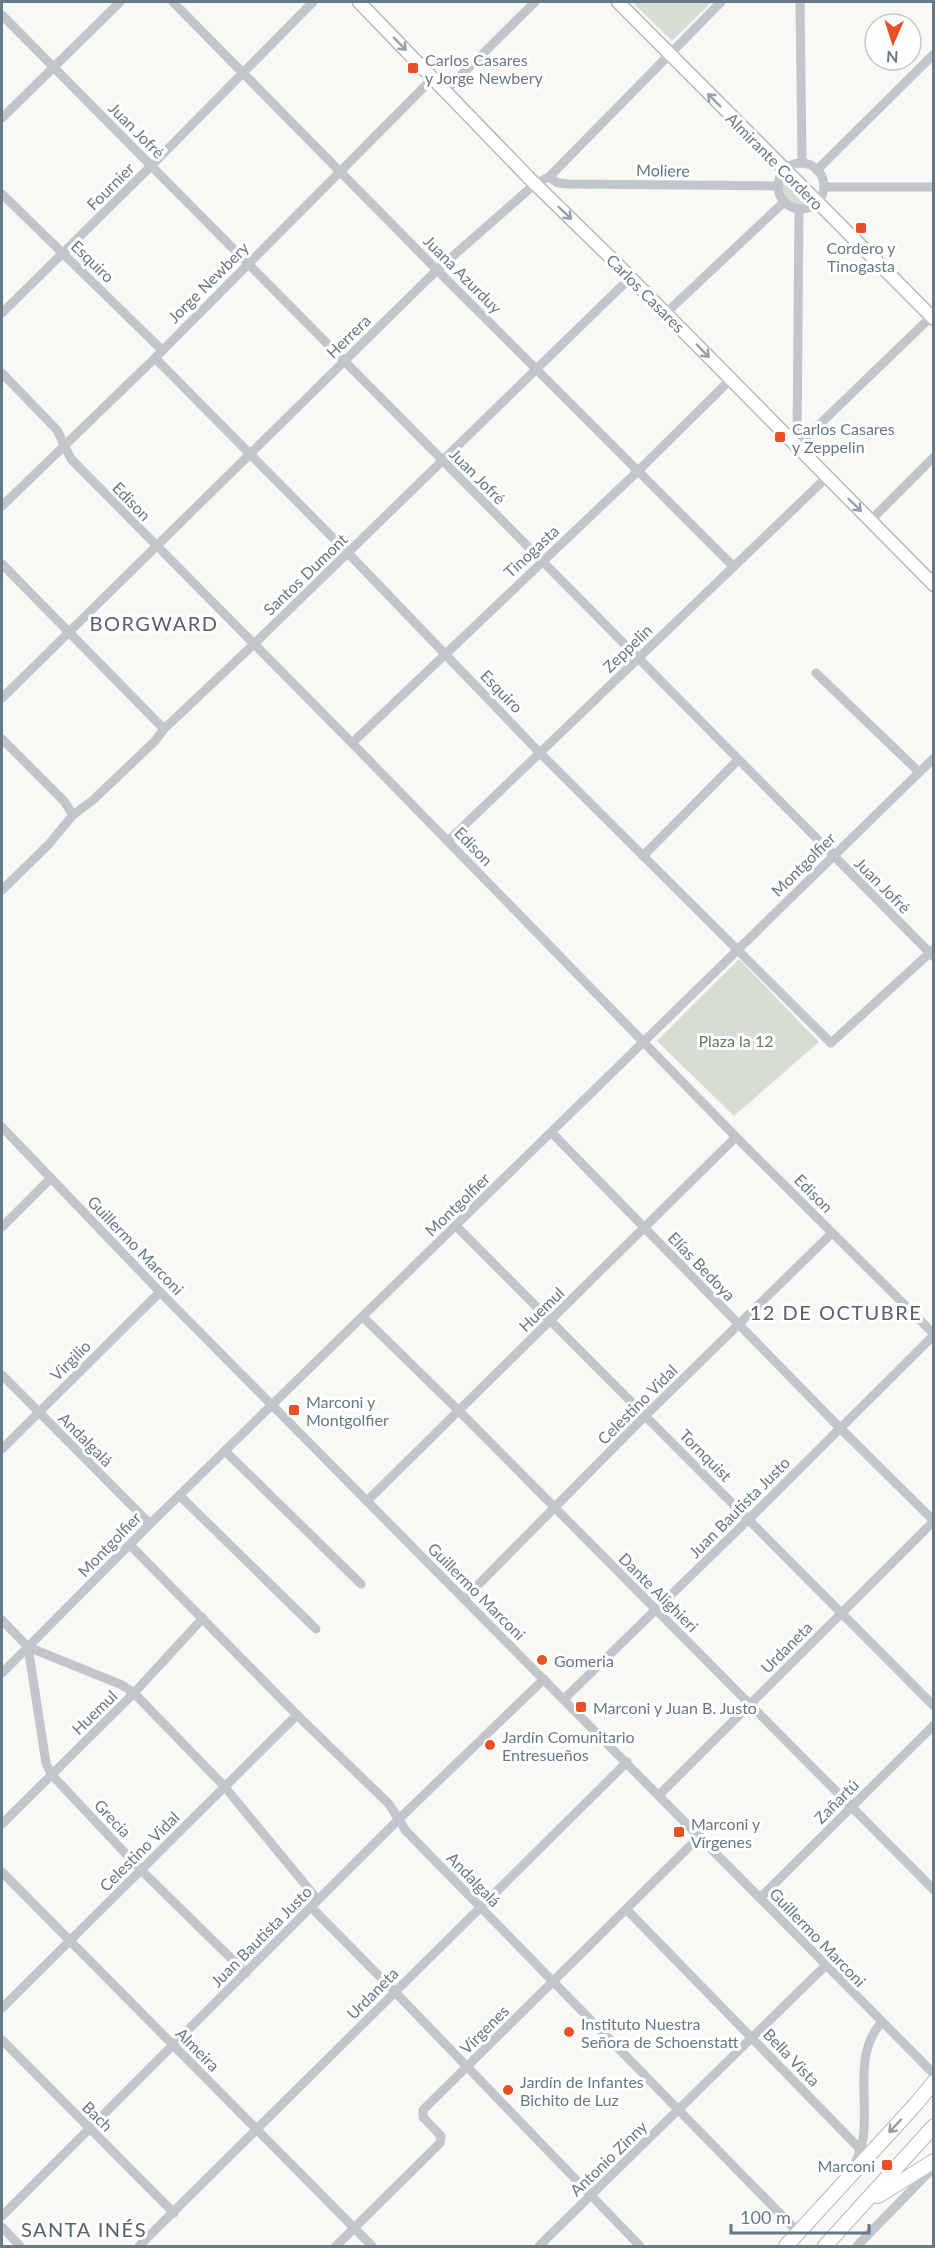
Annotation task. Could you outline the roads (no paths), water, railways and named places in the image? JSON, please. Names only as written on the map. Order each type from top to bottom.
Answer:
[{"type":"highway","points":[[786,2247],[915,2105],[933,2082]]},
{"type":"highway","points":[[825,2247],[933,2126]]},
{"type":"highway","points":[[854,2216],[885,2192],[933,2161]]},
{"type":"main road","name":"Carlos Casares","points":[[359,2],[933,585]]},
{"type":"main road","name":"Almirante Cordero","points":[[618,2],[784,171],[933,317]]},
{"type":"street","points":[[2,118],[120,2]]},
{"type":"street","name":"Juana Azurduy","points":[[173,2],[733,566]]},
{"type":"street","name":"Fournier","points":[[2,313],[313,2]]},
{"type":"street","points":[[446,90],[535,2]]},
{"type":"street","name":"Herrera","points":[[2,698],[437,270],[536,184],[549,177],[721,2]]},
{"type":"street","points":[[800,2],[801,164]]},
{"type":"street","name":"Juan Jofré","points":[[2,15],[738,760],[932,953]]},
{"type":"street","points":[[817,170],[933,54]]},
{"type":"street","name":"Jorge Newbery","points":[[2,506],[155,358],[433,78]]},
{"type":"street","points":[[801,164],[817,170],[824,187],[816,203],[811,207],[799,209],[784,202],[778,186],[784,171],[790,166],[801,164]]},
{"type":"street","name":"Moliere","points":[[549,177],[558,183],[568,184],[778,186]]},
{"type":"street","points":[[824,187],[933,187]]},
{"type":"street","name":"Esquiro","points":[[2,194],[162,350]]},
{"type":"street","points":[[666,314],[784,202]]},
{"type":"street","points":[[796,446],[799,209]]},
{"type":"street","name":"Santos Dumont","points":[[2,890],[45,849],[73,815],[101,793],[155,741],[164,729],[630,278]]},
{"type":"street","points":[[796,446],[933,317]]},
{"type":"street","name":"Esquiro","points":[[155,358],[348,553],[539,752],[831,1043],[932,953]]},
{"type":"street","name":"Edison","points":[[2,373],[57,430],[71,459],[156,547],[352,743],[736,1137],[933,1335]]},
{"type":"street","name":"Tinogasta","points":[[352,743],[638,471],[730,380]]},
{"type":"street","points":[[871,520],[933,457]]},
{"type":"street","name":"Zeppelin","points":[[448,841],[826,477]]},
{"type":"street","points":[[2,564],[164,729]]},
{"type":"street","points":[[816,673],[919,772]]},
{"type":"street","points":[[2,739],[64,801],[73,815]]},
{"type":"street","points":[[643,856],[738,760]]},
{"type":"street","name":"Montgolfier","points":[[2,1673],[150,1524],[833,855],[919,772],[931,765]]},
{"type":"street","name":"Guillermo Marconi","points":[[2,1127],[160,1292],[933,2074]]},
{"type":"street","name":"Elías Bedoya","points":[[552,1132],[738,1325],[933,1521]]},
{"type":"street","name":"Huemul","points":[[367,1501],[736,1137]]},
{"type":"street","points":[[2,1227],[51,1178]]},
{"type":"street","name":"Tornquist","points":[[456,1226],[933,1706]]},
{"type":"street","name":"Celestino Vidal","points":[[464,1599],[645,1416],[832,1233]]},
{"type":"street","name":"Virgilio","points":[[2,1449],[160,1292]]},
{"type":"street","name":"Dante Alighieri","points":[[363,1317],[933,1890]]},
{"type":"street","name":"Juan Bautista Justo","points":[[564,1699],[933,1335]]},
{"type":"street","name":"Andalgalá","points":[[2,1375],[150,1524]]},
{"type":"street","points":[[225,1451],[361,1584]]},
{"type":"street","points":[[180,1496],[316,1629]]},
{"type":"street","name":"Urdaneta","points":[[659,1795],[933,1521]]},
{"type":"street","name":"Andalgalá","points":[[130,1545],[297,1715],[389,1804],[406,1831],[678,2111],[800,2231]]},
{"type":"street","name":"Huemul","points":[[2,1824],[134,1693],[203,1618]]},
{"type":"street","points":[[2,1620],[28,1647],[122,1685],[134,1693],[224,1786],[314,1904],[395,1992],[640,2247]]},
{"type":"street","name":"Grecia","points":[[28,1647],[46,1763],[51,1774],[141,1870],[246,1973]]},
{"type":"street","name":"Juan Bautista Justo","points":[[2,2216],[399,1819],[544,1679]]},
{"type":"street","name":"Celestino Vidal","points":[[2,2008],[297,1715]]},
{"type":"street","name":"Zañartú","points":[[760,1898],[933,1725]]},
{"type":"street","name":"Urdaneta","points":[[145,2245],[174,2212],[256,2129],[627,1762]]},
{"type":"street","name":"Vírgenes","points":[[336,2247],[440,2143],[441,2136],[423,2117],[423,2110],[700,1836]]},
{"type":"street","name":"Almeira","points":[[2,1872],[372,2247]]},
{"type":"street","name":"Bella Vista","points":[[626,1909],[861,2150]]},
{"type":"street","name":"Antonio Zinny","points":[[540,2247],[825,1966]]},
{"type":"street","points":[[846,2180],[861,2150],[864,2126],[863,2080],[868,2043],[870,2036],[881,2023]]},
{"type":"street","name":"Bach","points":[[2,2040],[174,2212]]},
{"type":"street","points":[[858,2246],[929,2175],[933,2167]]},
{"type":"street","points":[[2,2227],[20,2247]]},
{"type":"place","name":"Carlos Casares y Jorge Newbery","points":[[413,68]]},
{"type":"place","name":"Cordero y Tinogasta","points":[[861,228]]},
{"type":"place","name":"Carlos Casares y Zeppelin","points":[[780,437]]},
{"type":"place","name":"Marconi y Montgolfier","points":[[294,1410]]},
{"type":"place","name":"Gomeria","points":[[542,1660]]},
{"type":"place","name":"Marconi y Juan B. Justo","points":[[581,1707]]},
{"type":"place","name":"Jardín Comunitario Entresueños","points":[[490,1745]]},
{"type":"place","name":"Marconi y Vírgenes","points":[[679,1832]]},
{"type":"place","name":"Instituto Nuestra Señora de Schoenstatt","points":[[569,2032]]},
{"type":"place","name":"Jardín de Infantes Bichito de Luz","points":[[508,2090]]},
{"type":"place","name":"Marconi","points":[[887,2165]]},
{"type":"district","name":"BORGWARD","points":[[154,623]]},
{"type":"district","name":"12 DE OCTUBRE","points":[[836,1312]]},
{"type":"district","name":"SANTA INÉS","points":[[84,2229]]},
{"type":"park label","name":"Plaza la 12","points":[[736,1040]]}]
